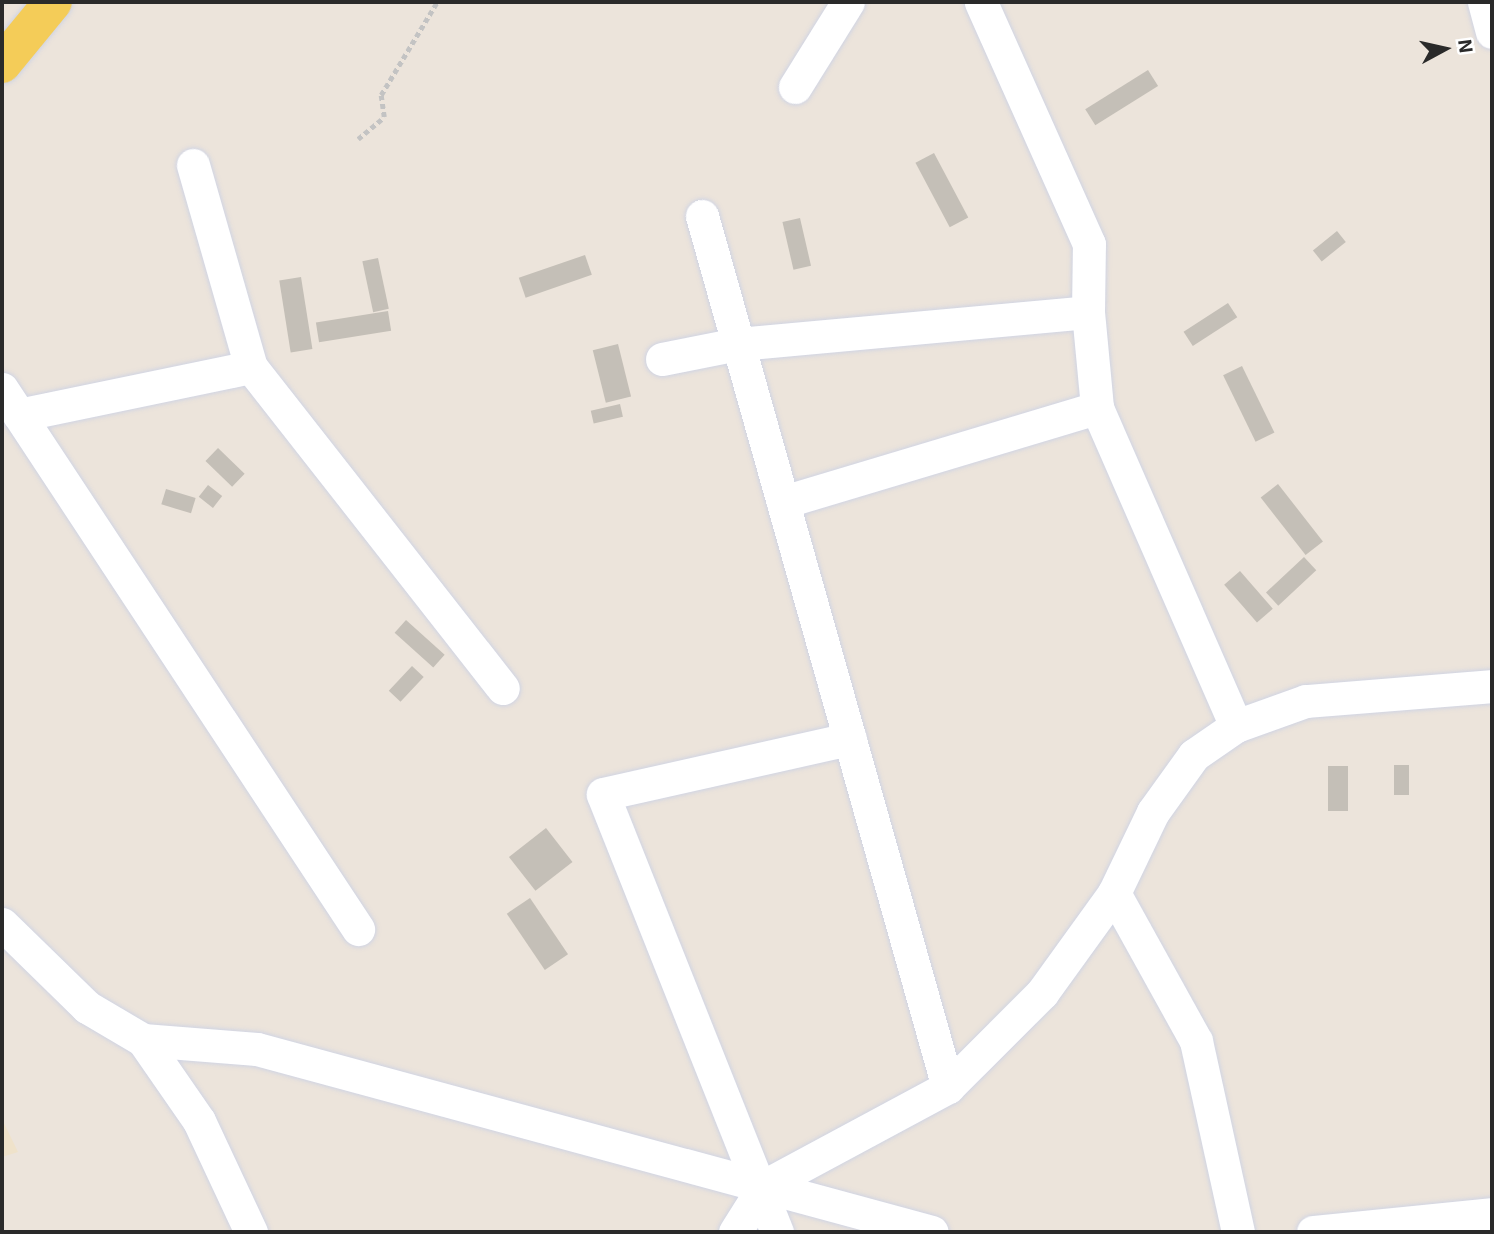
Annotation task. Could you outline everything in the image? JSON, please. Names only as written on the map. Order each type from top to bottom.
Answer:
[{"type":"main road","points":[[2,64],[41,6]]},
{"type":"street","points":[[795,87],[848,2]]},
{"type":"street","points":[[981,2],[1089,244],[1087,312],[1097,408],[1236,726]]},
{"type":"street","points":[[1484,2],[1492,32]]},
{"type":"street","points":[[193,165],[251,367],[503,688]]},
{"type":"street","points":[[702,216],[948,1087]]},
{"type":"street","points":[[662,359],[738,345],[1087,312]]},
{"type":"street","points":[[251,367],[10,402],[358,929]]},
{"type":"street","points":[[783,502],[1097,408]]},
{"type":"street","points":[[735,1232],[764,1186],[948,1087],[1041,993],[1114,892],[1153,812],[1194,755],[1236,726],[1306,701],[1492,686]]},
{"type":"street","points":[[777,1232],[764,1186],[603,794],[850,739]]},
{"type":"street","points":[[1114,892],[1196,1041],[1238,1232]]},
{"type":"street","points":[[2,924],[87,1007],[143,1040],[199,1121],[251,1232]]},
{"type":"street","points":[[143,1040],[257,1049],[932,1232]]},
{"type":"street","points":[[1313,1232],[1492,1213]]},
{"type":"path","points":[[358,139],[384,117],[381,95],[437,2]]},
{"type":"shaded area","points":[[2,1119],[18,1152],[2,1157]]},
{"type":"building","points":[[1148,70],[1158,86],[1095,125],[1085,109]]},
{"type":"building","points":[[934,153],[968,217],[950,227],[915,163]]},
{"type":"building","points":[[800,218],[811,266],[793,270],[782,222]]},
{"type":"building","points":[[1337,231],[1346,242],[1322,261],[1313,251]]},
{"type":"building","points":[[585,255],[592,275],[526,298],[519,278]]},
{"type":"building","points":[[378,258],[389,309],[373,312],[362,261]]},
{"type":"building","points":[[301,277],[312,349],[291,353],[279,280]]},
{"type":"building","points":[[1228,303],[1237,317],[1193,346],[1184,332]]},
{"type":"building","points":[[388,311],[391,331],[319,342],[316,322]]},
{"type":"building","points":[[618,344],[631,396],[606,403],[593,350]]},
{"type":"building","points":[[1242,366],[1274,433],[1256,442],[1223,375]]},
{"type":"building","points":[[620,404],[623,417],[594,423],[591,411]]},
{"type":"building","points":[[218,448],[245,474],[232,487],[205,461]]},
{"type":"building","points":[[1278,484],[1323,542],[1306,555],[1261,498]]},
{"type":"building","points":[[208,485],[222,496],[213,508],[199,497]]},
{"type":"building","points":[[166,489],[196,498],[191,513],[161,504]]},
{"type":"building","points":[[1304,557],[1316,570],[1278,606],[1266,592]]},
{"type":"building","points":[[1240,571],[1273,609],[1257,623],[1224,585]]},
{"type":"building","points":[[406,620],[445,655],[433,667],[395,633]]},
{"type":"building","points":[[412,666],[424,677],[401,702],[389,691]]},
{"type":"building","points":[[1394,765],[1409,765],[1409,795],[1394,795]]},
{"type":"building","points":[[1328,766],[1348,766],[1348,811],[1328,811]]},
{"type":"building","points":[[546,828],[572,862],[535,891],[509,857]]},
{"type":"building","points":[[530,898],[568,954],[545,970],[507,914]]}]
